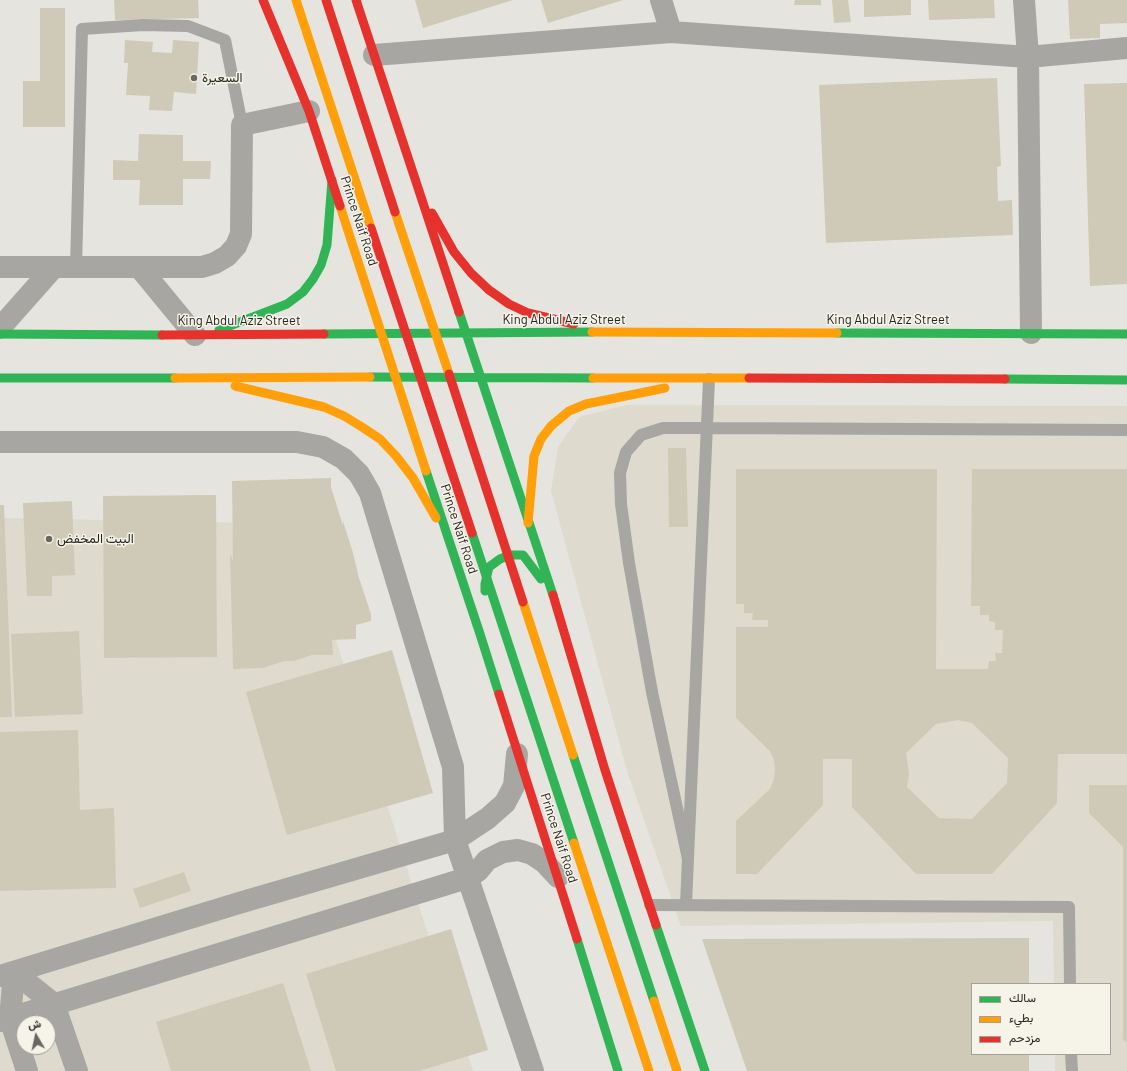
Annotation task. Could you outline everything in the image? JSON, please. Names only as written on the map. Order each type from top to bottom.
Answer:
[{"type":"main road","name":"Prince Naif Road","points":[[263,0],[310,111],[558,877],[618,1071]]},
{"type":"main road","points":[[296,0],[649,1071]]},
{"type":"main road","points":[[326,0],[677,1071]]},
{"type":"main road","points":[[356,0],[554,602],[605,770],[706,1071]]},
{"type":"main road","points":[[200,335],[287,304],[303,292],[321,265],[327,245],[332,179]]},
{"type":"main road","points":[[418,188],[454,252],[471,273],[488,290],[509,304],[528,313],[608,333]]},
{"type":"main road","name":"King Abdul Aziz Street","points":[[0,334],[200,335],[465,332],[1127,334]]},
{"type":"main road","points":[[0,378],[396,377],[1127,380]]},
{"type":"main road","points":[[199,378],[324,407],[344,416],[362,427],[380,439],[396,456],[413,478],[448,540]]},
{"type":"main road","points":[[528,524],[534,456],[541,439],[551,426],[569,411],[586,404],[709,379]]},
{"type":"main road","points":[[484,601],[485,584],[489,567],[500,559],[510,555],[523,556],[537,572],[554,602]]},
{"type":"main road","points":[[480,634],[483,614]]},
{"type":"street","points":[[661,0],[671,32]]},
{"type":"street","points":[[1024,0],[1028,57],[1031,333]]},
{"type":"street","points":[[374,55],[671,32],[1028,57],[1127,48]]},
{"type":"street","points":[[0,267],[202,267],[215,263],[227,256],[236,246],[241,234],[242,125],[310,111]]},
{"type":"street","points":[[0,328],[54,267]]},
{"type":"street","points":[[139,267],[200,335]]},
{"type":"street","points":[[0,442],[297,442],[323,448],[344,459],[359,474],[370,493],[453,767],[455,840],[533,1071]]},
{"type":"street","points":[[7,974],[239,903],[455,840],[488,818],[505,803],[514,786],[517,754]]},
{"type":"street","points":[[5,1020],[467,878],[478,871],[487,860],[503,852],[518,850],[532,854],[544,862],[558,877]]},
{"type":"street","points":[[7,974],[54,1004],[77,1071]]},
{"type":"street","points":[[7,974],[5,1020],[27,1071]]},
{"type":"lane","points":[[76,268],[82,29],[143,25],[188,26],[225,40],[242,125]]},
{"type":"lane","points":[[686,904],[709,379]]},
{"type":"lane","points":[[688,859],[652,692],[621,504],[620,473],[626,452],[641,435],[664,428],[1127,430]]},
{"type":"lane","points":[[650,904],[1069,907],[1070,983]]},
{"type":"lane","points":[[1071,1055],[1072,1071]]},
{"type":"shaded area","points":[[627,405],[1127,406],[1127,1071],[1055,1071],[1055,1055],[1111,1055],[1111,983],[1054,983],[1053,921],[681,926],[627,771],[551,491],[558,447],[579,417]]},
{"type":"shaded area","points":[[0,518],[300,524],[414,891],[473,1071],[0,1071]]},
{"type":"building","points":[[114,0],[198,0],[199,18],[115,20]]},
{"type":"building","points":[[415,0],[513,0],[423,28]]},
{"type":"building","points":[[541,0],[623,0],[548,23]]},
{"type":"building","points":[[795,0],[821,0],[821,5],[794,5]]},
{"type":"building","points":[[832,0],[848,0],[851,22],[834,23]]},
{"type":"building","points":[[864,0],[911,0],[911,15],[864,17]]},
{"type":"building","points":[[928,0],[994,0],[995,18],[929,20]]},
{"type":"building","points":[[1068,0],[1127,0],[1127,23],[1100,24],[1100,38],[1070,39]]},
{"type":"building","points":[[40,8],[65,8],[65,127],[23,127],[23,81],[40,81]]},
{"type":"building","points":[[125,40],[153,42],[152,52],[172,53],[173,40],[199,42],[196,94],[174,92],[172,111],[149,110],[150,96],[126,95],[128,63],[124,63]]},
{"type":"building","points":[[997,78],[1001,166],[997,167],[998,201],[1012,200],[1013,235],[826,243],[819,85]]},
{"type":"building","points":[[1127,83],[1127,284],[1090,286],[1084,84]]},
{"type":"building","points":[[139,134],[183,135],[183,161],[211,161],[210,179],[183,179],[183,205],[139,205],[140,180],[113,180],[113,160],[138,161]]},
{"type":"building","points":[[668,448],[686,448],[688,527],[669,527]]},
{"type":"building","points":[[736,469],[937,469],[936,669],[988,669],[989,661],[996,661],[995,653],[1002,653],[1003,630],[995,630],[995,622],[989,621],[989,615],[980,615],[980,606],[971,606],[972,469],[1127,469],[1127,754],[1058,754],[1057,803],[992,874],[916,874],[852,807],[852,759],[823,759],[823,805],[757,874],[736,874],[736,821],[770,789],[774,779],[775,770],[774,760],[770,751],[736,718],[736,627],[768,627],[768,620],[752,620],[753,613],[744,613],[744,604],[736,604]],"holes":[[[958,720],[972,723],[1008,758],[1007,783],[972,819],[939,818],[907,787],[909,774],[906,753],[936,724]]]},
{"type":"building","points":[[331,478],[331,487],[353,553],[359,578],[371,614],[371,621],[356,625],[356,639],[332,640],[333,655],[312,655],[294,661],[284,661],[263,668],[233,669],[230,554],[233,561],[232,481]]},
{"type":"building","points":[[216,495],[217,657],[104,658],[103,496]]},
{"type":"building","name":"البيت المخفض","points":[[72,501],[75,575],[52,576],[52,596],[27,596],[23,503]]},
{"type":"building","points":[[0,505],[4,505],[12,717],[0,717]]},
{"type":"building","points":[[79,631],[83,714],[15,717],[11,634]]},
{"type":"building","points":[[392,650],[433,793],[287,835],[246,692]]},
{"type":"building","points":[[78,730],[80,810],[114,808],[116,888],[0,891],[0,732]]},
{"type":"building","points":[[1089,785],[1127,785],[1127,1043],[1123,1039],[1123,847],[1089,813]]},
{"type":"building","points":[[184,872],[191,891],[140,908],[133,889]]},
{"type":"building","points":[[451,929],[488,1050],[419,1071],[336,1071],[306,974]]},
{"type":"building","points":[[1029,938],[1029,983],[971,983],[971,1055],[1029,1055],[1029,1071],[747,1071],[702,939]]},
{"type":"building","points":[[283,983],[311,1071],[171,1071],[156,1022]]},
{"type":"traffic: fast","points":[[219,330],[287,304],[303,292],[313,279],[321,265],[327,245],[332,180]]},
{"type":"traffic: fast","points":[[459,312],[553,595]]},
{"type":"traffic: fast","points":[[324,334],[592,332]]},
{"type":"traffic: fast","points":[[837,333],[1127,334]]},
{"type":"traffic: fast","points":[[0,334],[162,335]]},
{"type":"traffic: fast","points":[[370,377],[593,378]]},
{"type":"traffic: fast","points":[[0,378],[175,378]]},
{"type":"traffic: fast","points":[[1005,379],[1127,380]]},
{"type":"traffic: fast","points":[[426,471],[499,694]]},
{"type":"traffic: fast","points":[[472,533],[574,843]]},
{"type":"traffic: fast","points":[[485,591],[489,567],[500,559],[510,555],[523,555],[541,579]]},
{"type":"traffic: fast","points":[[573,755],[654,1001]]},
{"type":"traffic: fast","points":[[656,925],[705,1071]]},
{"type":"traffic: fast","points":[[577,939],[618,1071]]},
{"type":"traffic: slow","points":[[296,0],[371,228]]},
{"type":"traffic: slow","points":[[340,206],[426,471]]},
{"type":"traffic: slow","points":[[395,212],[449,374]]},
{"type":"traffic: slow","points":[[592,332],[837,333]]},
{"type":"traffic: slow","points":[[175,378],[370,377]]},
{"type":"traffic: slow","points":[[593,378],[749,378]]},
{"type":"traffic: slow","points":[[235,386],[324,407],[344,416],[362,427],[380,439],[396,456],[413,478],[436,518]]},
{"type":"traffic: slow","points":[[528,523],[534,456],[541,439],[551,426],[569,411],[586,404],[665,388]]},
{"type":"traffic: slow","points":[[523,602],[573,755]]},
{"type":"traffic: slow","points":[[574,843],[649,1071]]},
{"type":"traffic: slow","points":[[654,1001],[677,1071]]},
{"type":"traffic: jam","points":[[263,0],[309,111],[340,206]]},
{"type":"traffic: jam","points":[[326,0],[395,212]]},
{"type":"traffic: jam","points":[[356,0],[459,312]]},
{"type":"traffic: jam","points":[[432,213],[454,252],[471,273],[489,290],[509,304],[528,313],[574,324]]},
{"type":"traffic: jam","points":[[371,228],[472,533]]},
{"type":"traffic: jam","points":[[162,335],[324,334]]},
{"type":"traffic: jam","points":[[449,374],[523,602]]},
{"type":"traffic: jam","points":[[749,378],[1005,379]]},
{"type":"traffic: jam","points":[[553,595],[605,770],[656,925]]},
{"type":"traffic: jam","points":[[499,694],[577,939]]},
{"type":"place","name":"السعيرة","points":[[194,78]]},
{"type":"place","name":"البيت المخفض","points":[[49,539]]}]
